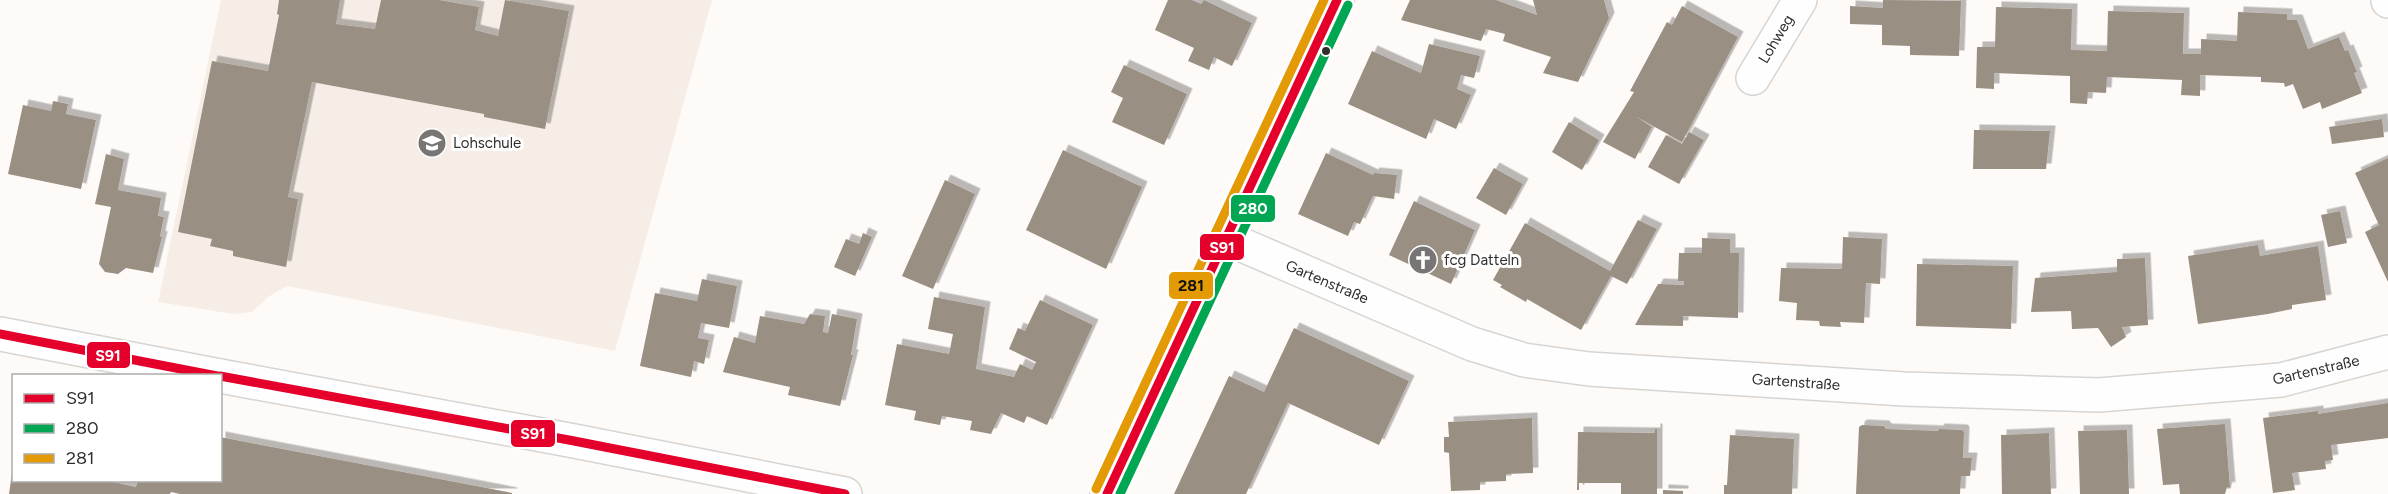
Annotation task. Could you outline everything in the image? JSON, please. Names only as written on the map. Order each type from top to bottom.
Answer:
[{"type":"street","points":[[1107,494],[1337,0]]},
{"type":"street","name":"Lohweg","points":[[1752,78],[1800,0]]},
{"type":"street","name":"Gartenstraße","points":[[1226,238],[1472,344],[1524,360],[1589,369],[1904,389],[2099,395],[2281,380],[2388,352]]},
{"type":"street","points":[[0,334],[210,374]]},
{"type":"street","points":[[222,376],[569,440],[845,494]]},
{"type":"shaded area","name":"Lohschule","points":[[221,0],[712,0],[615,351],[287,286],[268,297],[252,312],[233,314],[158,302]]},
{"type":"building","points":[[279,0],[340,0],[336,24],[375,29],[381,0],[439,0],[479,7],[475,30],[498,36],[505,0],[569,11],[545,129],[484,117],[484,114],[312,82],[288,197],[298,199],[286,267],[233,256],[233,251],[210,246],[212,239],[178,232],[212,61],[268,71],[279,15],[277,14]]},
{"type":"building","points":[[1168,0],[1192,0],[1201,4],[1204,0],[1252,23],[1232,66],[1214,57],[1209,70],[1188,61],[1194,48],[1155,30]]},
{"type":"building","points":[[1410,0],[1496,0],[1537,15],[1533,0],[1604,0],[1609,18],[1578,82],[1543,73],[1551,57],[1503,41],[1505,34],[1486,29],[1481,41],[1401,20]]},
{"type":"building","points":[[1883,0],[1961,1],[1959,56],[1910,55],[1910,46],[1882,45],[1882,25],[1850,24],[1850,6],[1883,8]]},
{"type":"building","points":[[1682,6],[1738,37],[1682,142],[1635,116],[1652,127],[1635,159],[1603,142],[1634,92],[1630,91],[1667,22],[1672,25]]},
{"type":"building","points":[[1996,7],[2072,9],[2071,50],[2107,51],[2108,11],[2184,13],[2183,54],[2201,54],[2201,39],[2237,41],[2238,12],[2287,14],[2287,20],[2297,20],[2308,49],[2339,37],[2345,51],[2348,50],[2362,93],[2322,109],[2320,102],[2303,109],[2293,84],[2285,87],[2284,83],[2261,82],[2261,77],[2200,75],[2200,96],[2181,95],[2182,80],[2107,77],[2106,93],[2088,92],[2087,104],[2070,103],[2070,76],[1994,73],[1994,89],[1976,88],[1977,47],[1995,47]]},
{"type":"building","points":[[1429,44],[1480,56],[1474,78],[1461,75],[1457,89],[1471,95],[1456,129],[1434,119],[1426,139],[1348,104],[1372,51],[1421,73]]},
{"type":"building","points":[[1124,65],[1187,94],[1164,145],[1112,122],[1123,98],[1111,92]]},
{"type":"building","points":[[53,101],[68,104],[66,114],[96,120],[81,189],[8,174],[23,105],[51,111]]},
{"type":"building","points":[[2382,119],[2384,137],[2332,144],[2329,127]]},
{"type":"building","points":[[1569,122],[1599,140],[1582,170],[1552,152]]},
{"type":"building","points":[[1974,130],[2050,131],[2046,169],[1973,169]]},
{"type":"building","points":[[1689,132],[1704,140],[1679,184],[1648,167],[1666,135],[1682,144]]},
{"type":"building","points":[[1063,150],[1142,187],[1106,269],[1026,230]]},
{"type":"building","points":[[1326,153],[1373,175],[1374,173],[1397,175],[1394,199],[1373,196],[1360,224],[1354,222],[1348,236],[1298,214]]},
{"type":"building","points":[[106,154],[124,159],[118,190],[161,198],[158,216],[164,217],[160,236],[162,237],[153,273],[126,268],[118,274],[105,272],[99,264],[111,207],[95,204]]},
{"type":"building","points":[[2388,158],[2388,282],[2365,232],[2379,225],[2355,173]]},
{"type":"building","points":[[1494,168],[1523,184],[1506,215],[1476,198]]},
{"type":"building","points":[[945,180],[975,194],[933,289],[902,276]]},
{"type":"building","points":[[1414,201],[1475,230],[1451,284],[1389,255]]},
{"type":"building","points":[[2340,211],[2347,243],[2328,247],[2321,215]]},
{"type":"building","points":[[1638,220],[1657,229],[1627,284],[1611,276],[1581,330],[1527,299],[1526,302],[1500,287],[1502,285],[1493,280],[1525,223],[1610,271]]},
{"type":"building","points":[[863,233],[872,237],[855,276],[834,267],[846,239],[859,244]]},
{"type":"building","points":[[1843,237],[1882,239],[1880,284],[1866,283],[1864,323],[1840,322],[1841,327],[1820,326],[1819,321],[1796,320],[1797,303],[1779,301],[1781,268],[1842,269]]},
{"type":"building","points":[[1702,238],[1730,239],[1730,253],[1739,253],[1738,318],[1683,316],[1683,326],[1635,325],[1658,284],[1684,285],[1684,281],[1678,281],[1679,253],[1702,253]]},
{"type":"building","points":[[2258,245],[2260,256],[2318,246],[2326,300],[2292,305],[2292,309],[2268,314],[2198,324],[2188,256]]},
{"type":"building","points":[[2145,258],[2148,325],[2122,327],[2126,337],[2111,347],[2098,328],[2072,329],[2071,311],[2031,312],[2035,278],[2117,272],[2117,259]]},
{"type":"building","points":[[1917,264],[2013,266],[2011,329],[1916,326]]},
{"type":"building","points":[[702,279],[737,286],[729,328],[701,323],[698,338],[709,340],[704,364],[694,361],[691,377],[640,366],[655,293],[697,301]]},
{"type":"building","points":[[934,297],[985,307],[976,369],[1014,377],[1020,364],[1032,370],[1036,362],[1009,349],[1018,328],[1025,331],[1040,300],[1093,325],[1047,425],[1027,416],[1024,423],[1001,413],[991,434],[970,430],[972,421],[942,416],[940,425],[914,420],[916,411],[885,405],[897,344],[949,354],[953,334],[928,329]]},
{"type":"building","points":[[810,314],[825,316],[823,332],[828,333],[832,314],[857,319],[851,355],[853,355],[840,406],[788,395],[790,387],[723,372],[734,337],[755,343],[760,316],[804,324]]},
{"type":"building","points":[[1294,328],[1409,381],[1379,445],[1288,403],[1246,494],[1174,494],[1229,376],[1264,392]]},
{"type":"building","points":[[2388,403],[2388,438],[2331,445],[2333,460],[2325,461],[2326,469],[2292,473],[2295,490],[2273,493],[2263,418],[2318,411],[2318,414]]},
{"type":"building","points":[[1532,418],[1533,473],[1506,474],[1506,481],[1480,482],[1480,490],[1451,491],[1449,453],[1444,452],[1444,437],[1449,437],[1448,422]]},
{"type":"building","points":[[2225,424],[2230,488],[2227,487],[2225,494],[2180,494],[2179,484],[2163,485],[2157,429]]},
{"type":"building","points":[[1862,425],[1884,426],[1886,429],[1962,430],[1964,432],[1963,458],[1972,458],[1970,476],[1961,476],[1960,494],[1856,494],[1859,427]]},
{"type":"building","points":[[1657,429],[1657,494],[1621,494],[1621,483],[1579,483],[1579,490],[1577,490],[1578,432],[1655,433]]},
{"type":"building","points":[[2127,430],[2129,494],[2080,494],[2078,431]]},
{"type":"building","points":[[2049,433],[2051,494],[2002,494],[2001,435]]},
{"type":"building","points":[[1730,435],[1794,439],[1792,494],[1724,494],[1724,485],[1727,485]]},
{"type":"building","points":[[222,437],[512,494],[180,494],[171,492],[170,494],[9,494],[12,473],[12,482],[113,482],[136,487],[137,482],[222,482]]},
{"type":"building","points":[[1663,490],[1683,491],[1683,494],[1663,494]]},
{"type":"transit line","name":"281","points":[[1096,489],[1324,0]]},
{"type":"transit line","name":"S91","points":[[1107,494],[1337,0]]},
{"type":"transit line","name":"280","points":[[1120,494],[1348,5]]},
{"type":"transit line","name":"S91","points":[[0,334],[207,374]]},
{"type":"transit line","name":"S91","points":[[222,376],[569,440],[845,494]]},
{"type":"place","name":"Lohschule","points":[[432,143]]},
{"type":"place","name":"fcg Datteln","points":[[1423,260]]}]
